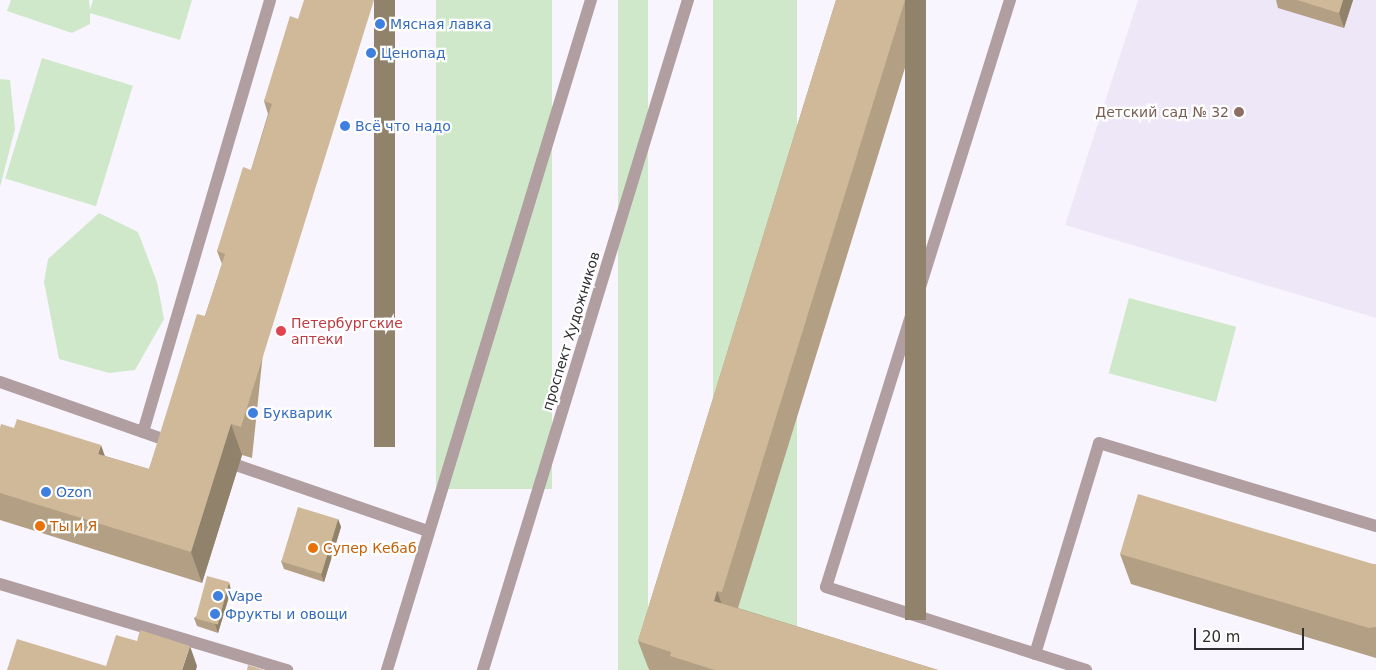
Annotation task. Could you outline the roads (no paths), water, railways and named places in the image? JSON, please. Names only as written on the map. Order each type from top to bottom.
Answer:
[{"type":"street","points":[[144,432],[270,0]]},
{"type":"street","points":[[387,670],[590,0]]},
{"type":"street","name":"проспект Художников","points":[[484,670],[688,0]]},
{"type":"street","points":[[1010,0],[826,587],[1086,670]]},
{"type":"street","points":[[0,382],[178,444]]},
{"type":"street","points":[[1035,654],[1099,443],[1376,526]]},
{"type":"street","points":[[239,466],[428,531]]},
{"type":"street","points":[[0,584],[287,670]]},
{"type":"place","name":"Мясная лавка","points":[[380,24]]},
{"type":"place","name":"Ценопад","points":[[371,53]]},
{"type":"place","name":"Детский сад № 32","points":[[1239,112]]},
{"type":"place","name":"Всё что надо","points":[[345,126]]},
{"type":"place","name":"Петербургские аптеки","points":[[281,331]]},
{"type":"place","name":"Букварик","points":[[253,413]]},
{"type":"place","name":"Ozon","points":[[46,492]]},
{"type":"place","name":"Ты и Я","points":[[40,526]]},
{"type":"place","name":"Супер Кебаб","points":[[313,548]]},
{"type":"place","name":"Vape","points":[[218,596]]},
{"type":"place","name":"Фрукты и овощи","points":[[215,614]]}]
